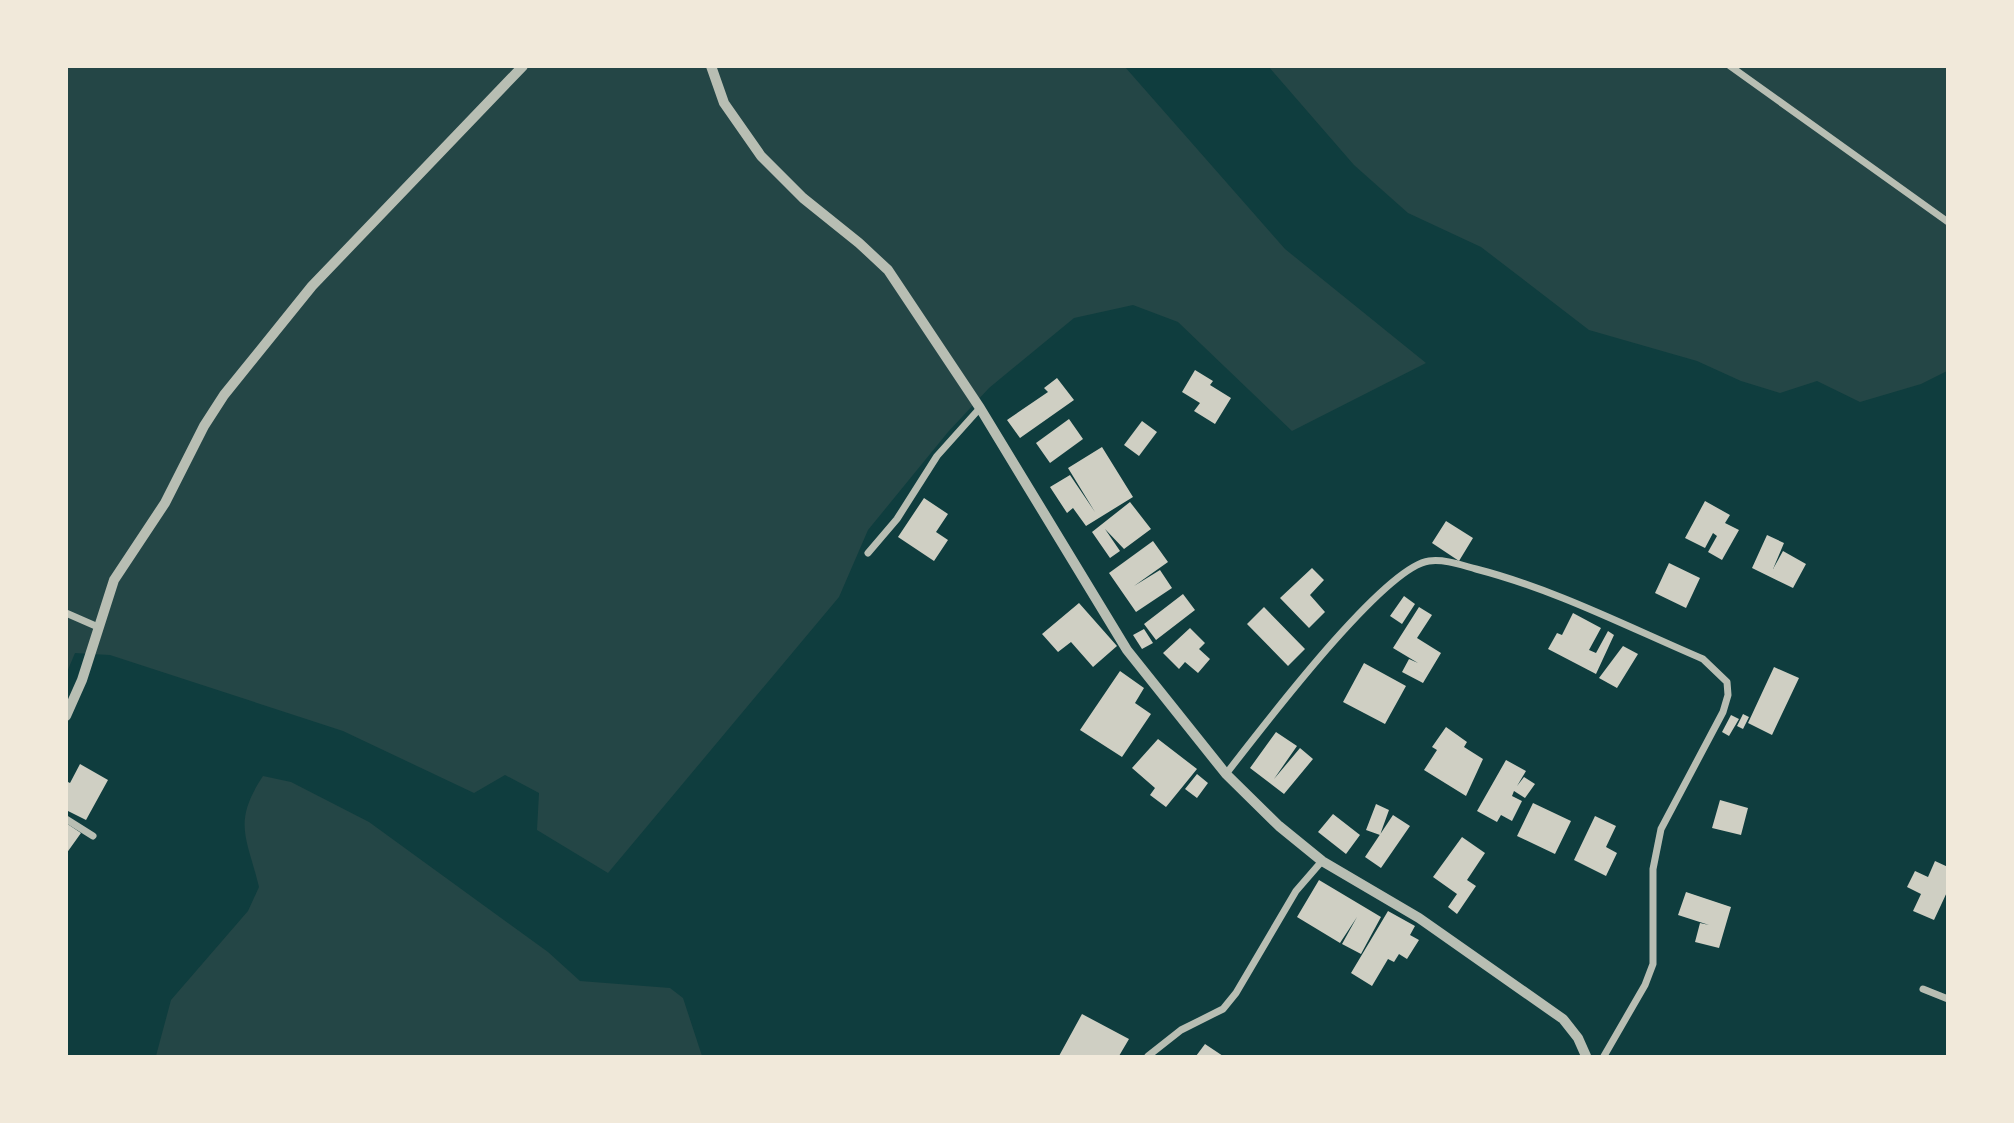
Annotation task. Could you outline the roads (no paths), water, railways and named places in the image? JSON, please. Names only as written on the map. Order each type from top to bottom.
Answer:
[{"type":"street","points":[[66,716],[114,580],[156,518],[204,426],[236,377],[312,286],[523,66]]},
{"type":"street","points":[[711,66],[724,103],[761,156],[794,190],[859,243],[888,271],[980,408],[1127,650],[1226,774],[1279,827],[1322,861],[1419,918],[1556,1014],[1577,1038],[1586,1056]]},
{"type":"street","points":[[1730,66],[1948,222]]},
{"type":"street","points":[[868,553],[897,519],[937,456],[980,408]]},
{"type":"street","points":[[1226,774],[1352,621],[1410,569],[1429,561],[1444,560],[1514,579],[1703,659],[1727,682],[1728,695],[1723,712],[1661,830],[1653,869],[1653,964],[1645,985],[1604,1056]]},
{"type":"street","points":[[66,613],[98,627]]},
{"type":"street","points":[[66,819],[93,836]]},
{"type":"street","points":[[1147,1056],[1181,1030],[1223,1009],[1241,985],[1296,891],[1322,861]]},
{"type":"street","points":[[1923,989],[1948,999]]}]
